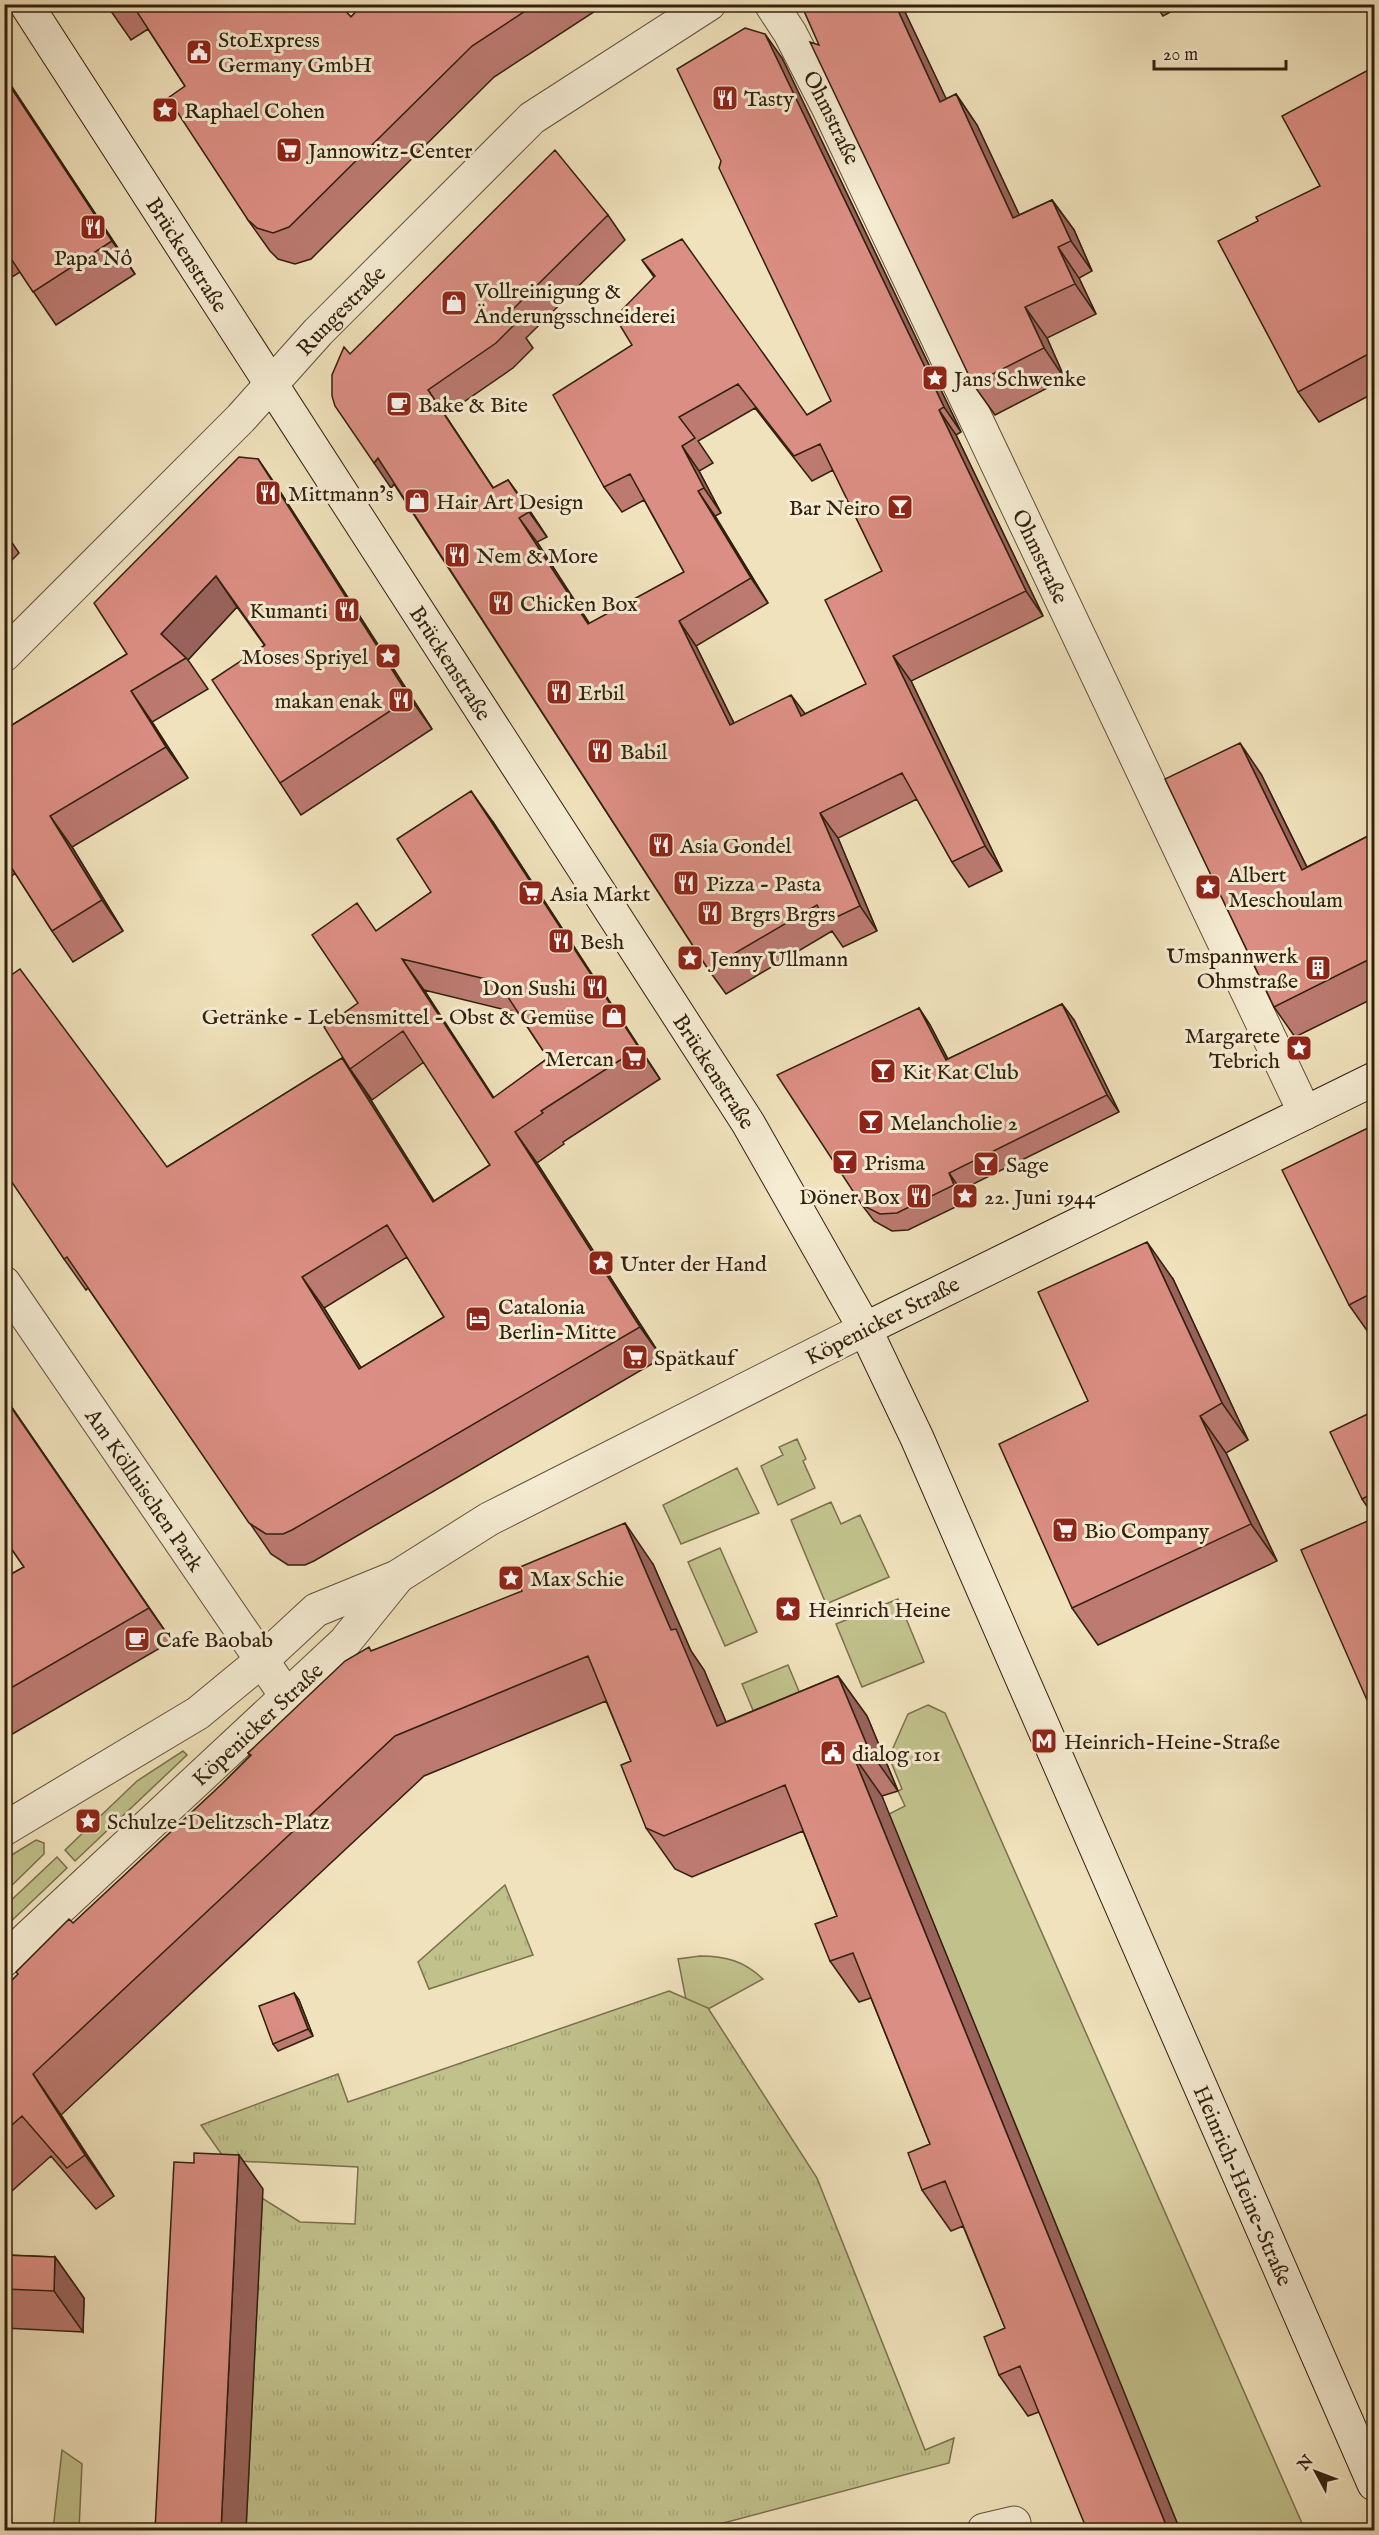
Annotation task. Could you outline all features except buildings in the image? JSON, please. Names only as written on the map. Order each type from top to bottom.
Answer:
[{"type":"street","name":"Brückenstraße","points":[[26,4],[748,1122],[865,1329]]},
{"type":"street","name":"Rungestraße","points":[[4,655],[271,384],[318,332],[532,118],[709,4]]},
{"type":"street","name":"Ohmstraße","points":[[771,4],[790,33],[828,107],[1305,1113]]},
{"type":"street","name":"Köpenicker Straße","points":[[4,1829],[195,1714],[261,1661],[316,1611],[398,1577],[489,1519],[865,1329],[1374,1079]]},
{"type":"street","name":"Am Köllnischen Park","points":[[4,1284],[287,1697]]},
{"type":"street","name":"Heinrich-Heine-Straße","points":[[865,1329],[922,1449],[1374,2484]]},
{"type":"street","name":"Köpenicker Straße","points":[[4,1960],[345,1642],[398,1577]]},
{"type":"green space","points":[[797,1439],[806,1459],[803,1461],[815,1488],[778,1505],[761,1466],[783,1455],[779,1447]]},
{"type":"green space","points":[[737,1468],[759,1513],[681,1544],[663,1505]]},
{"type":"green space","points":[[831,1502],[841,1524],[860,1515],[889,1577],[826,1604],[791,1520]]},
{"type":"green space","points":[[720,1548],[757,1632],[725,1646],[688,1562]]},
{"type":"green space","points":[[898,1599],[924,1662],[862,1687],[836,1624]]},
{"type":"green space","points":[[788,1665],[806,1708],[760,1727],[742,1684]]},
{"type":"green space","points":[[928,1705],[945,1713],[1305,2530],[1180,2530],[889,1814],[905,1806],[898,1791],[902,1789],[889,1757],[908,1714]]},
{"type":"green space","points":[[183,1751],[187,1755],[75,1861],[65,1850],[137,1781]]},
{"type":"green space","points":[[36,1840],[44,1843],[44,1854],[5,1892],[5,1859]]},
{"type":"green space","points":[[57,1857],[67,1868],[5,1927],[5,1906]]},
{"type":"green space","points":[[505,1885],[533,1955],[429,1989],[418,1962]]},
{"type":"green space","points":[[700,1956],[734,1961],[749,1968],[763,1979],[708,2009],[771,2108],[689,2015],[678,1959]]},
{"type":"green space","points":[[669,1991],[708,2008],[817,2178],[925,2450],[954,2438],[949,2463],[697,2530],[246,2530],[262,2198],[300,2222],[355,2224],[358,2167],[237,2161],[222,2155],[201,2125],[338,2074],[348,2102]]},
{"type":"green space","points":[[62,2450],[82,2464],[79,2530],[53,2530]]},
{"type":"place","name":"StoExpress Germany GmbH","points":[[199,52]]},
{"type":"place","name":"Tasty","points":[[725,98]]},
{"type":"place","name":"Raphael Cohen","points":[[165,110]]},
{"type":"place","name":"Jannowitz-Center","points":[[289,150]]},
{"type":"place","name":"Papa Nô","points":[[93,227]]},
{"type":"place","name":"Vollreinigung & Änderungsschneiderei","points":[[454,303]]},
{"type":"place","name":"Jans Schwenke","points":[[935,378]]},
{"type":"place","name":"Bake & Bite","points":[[399,404]]},
{"type":"place","name":"Mittmann’s","points":[[268,493]]},
{"type":"place","name":"Hair Art Design","points":[[417,501]]},
{"type":"place","name":"Bar Neiro","points":[[900,507]]},
{"type":"place","name":"Nem & More","points":[[457,555]]},
{"type":"place","name":"Chicken Box","points":[[501,603]]},
{"type":"place","name":"Kumanti","points":[[347,610]]},
{"type":"place","name":"Moses Spriyel","points":[[388,656]]},
{"type":"place","name":"Erbil","points":[[559,692]]},
{"type":"place","name":"makan enak","points":[[401,700]]},
{"type":"place","name":"Babil","points":[[600,751]]},
{"type":"place","name":"Asia Gondel","points":[[661,845]]},
{"type":"place","name":"Pizza - Pasta","points":[[686,883]]},
{"type":"place","name":"Albert Meschoulam","points":[[1208,887]]},
{"type":"place","name":"Asia Markt","points":[[531,893]]},
{"type":"place","name":"Brgrs Brgrs","points":[[710,913]]},
{"type":"place","name":"Besh","points":[[561,941]]},
{"type":"place","name":"Jenny Ullmann","points":[[690,958]]},
{"type":"place","name":"Umspannwerk Ohmstraße","points":[[1318,968]]},
{"type":"place","name":"Don Sushi","points":[[595,987]]},
{"type":"place","name":"Getränke - Lebensmittel - Obst & Gemüse","points":[[614,1016]]},
{"type":"place","name":"Margarete Tebrich","points":[[1299,1048]]},
{"type":"place","name":"Mercan","points":[[634,1058]]},
{"type":"place","name":"Kit Kat Club","points":[[883,1071]]},
{"type":"place","name":"Melancholie 2","points":[[871,1122]]},
{"type":"place","name":"Prisma","points":[[845,1162]]},
{"type":"place","name":"Sage","points":[[986,1164]]},
{"type":"place","name":"Döner Box","points":[[919,1196]]},
{"type":"place","name":"22. Juni 1944","points":[[965,1196]]},
{"type":"place","name":"Unter der Hand","points":[[601,1263]]},
{"type":"place","name":"Catalonia Berlin-Mitte","points":[[478,1319]]},
{"type":"place","name":"Spätkauf","points":[[635,1357]]},
{"type":"place","name":"Bio Company","points":[[1065,1530]]},
{"type":"place","name":"Max Schie","points":[[511,1578]]},
{"type":"place","name":"Heinrich Heine","points":[[788,1609]]},
{"type":"place","name":"Cafe Baobab","points":[[137,1639]]},
{"type":"place","name":"Heinrich-Heine-Straße","points":[[1044,1741]]},
{"type":"place","name":"dialog 101","points":[[833,1753]]},
{"type":"place","name":"Schulze-Delitzsch-Platz","points":[[88,1821]]}]
